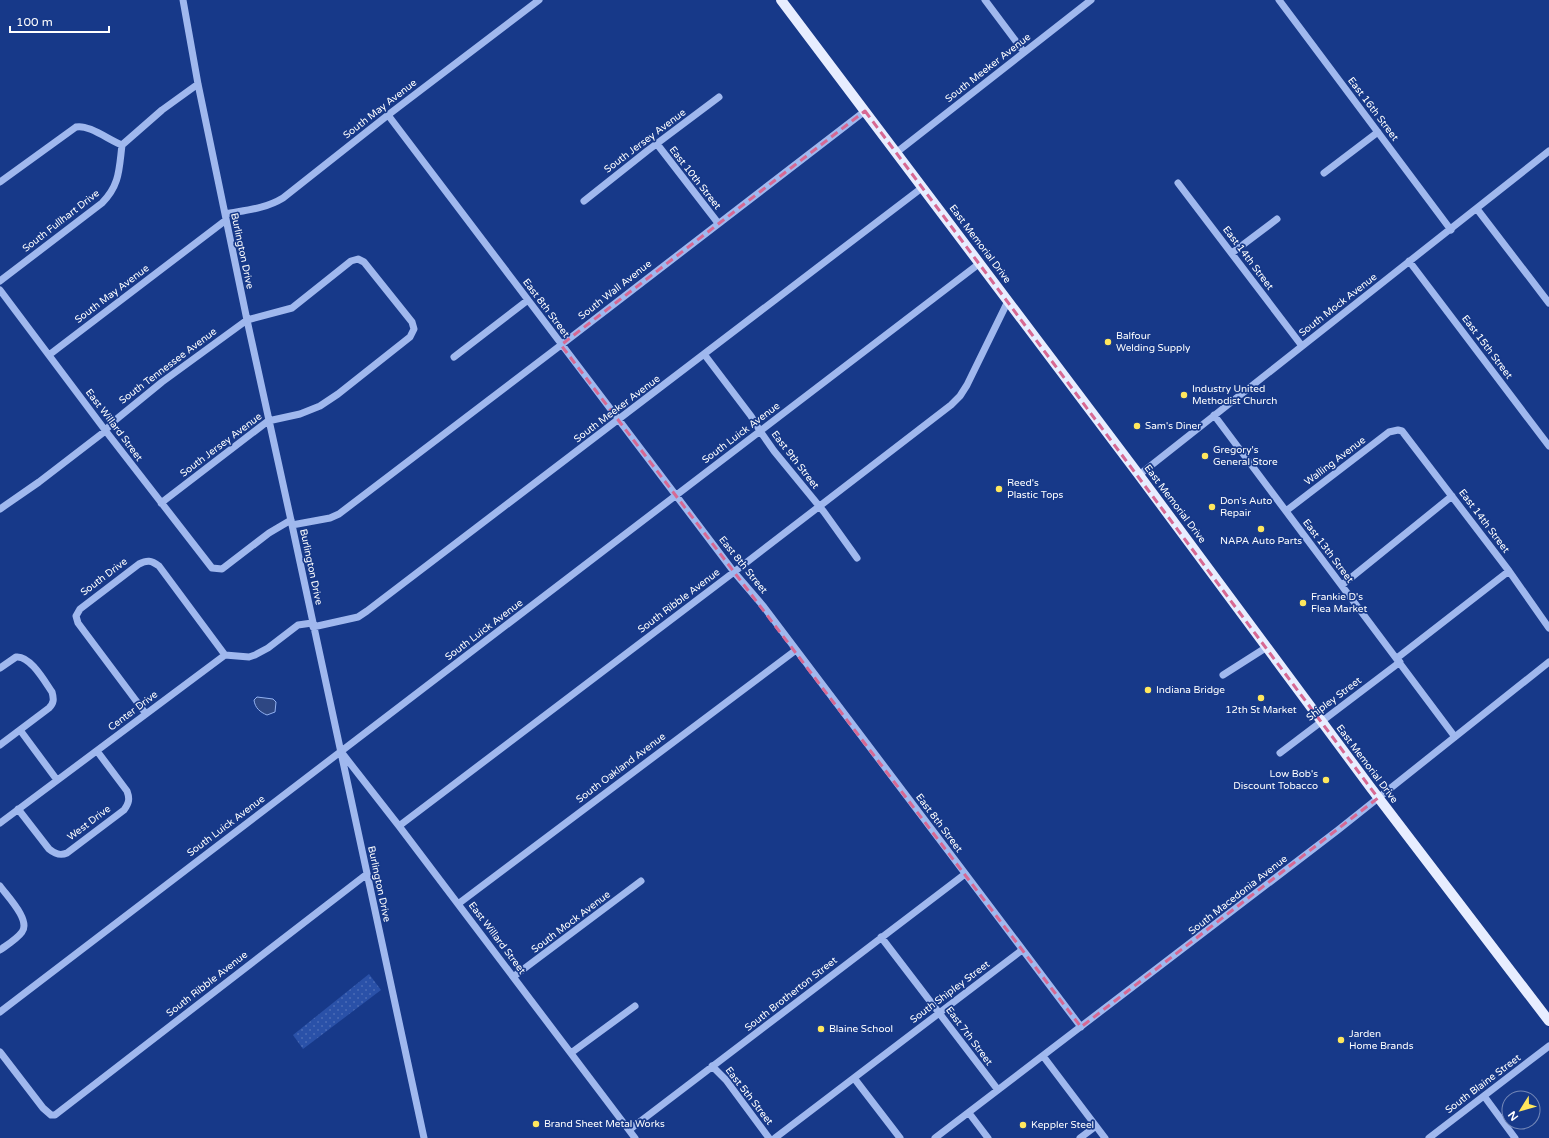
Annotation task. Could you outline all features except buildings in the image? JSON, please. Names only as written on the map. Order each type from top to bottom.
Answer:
[{"type":"main road","name":"East Memorial Drive","points":[[781,0],[1139,475],[1378,798],[1549,1021]]},
{"type":"street","name":"Burlington Drive","points":[[183,0],[198,84],[268,421],[292,522],[424,1138]]},
{"type":"street","name":"South May Avenue","points":[[49,355],[225,217],[271,205],[283,198],[539,0]]},
{"type":"street","points":[[985,0],[1024,52]]},
{"type":"street","name":"East 16th Street","points":[[1279,0],[1451,230]]},
{"type":"street","name":"South Meeker Avenue","points":[[897,152],[1089,1]]},
{"type":"street","points":[[0,182],[76,127],[89,128],[111,141],[122,145],[162,110],[198,84]]},
{"type":"street","name":"South Jersey Avenue","points":[[584,201],[719,98]]},
{"type":"street","name":"South Wall Avenue","points":[[215,569],[222,569],[269,533],[292,522],[330,518],[339,514],[865,111]]},
{"type":"street","name":"East 8th Street","points":[[388,116],[734,572],[764,607],[1081,1026]]},
{"type":"street","points":[[1324,173],[1378,132]]},
{"type":"street","name":"East 10th Street","points":[[657,144],[718,224]]},
{"type":"street","name":"South Fullhart Drive","points":[[0,281],[102,204],[109,196],[119,176],[122,145]]},
{"type":"street","name":"South Mock Avenue","points":[[1139,475],[1451,230],[1549,151]]},
{"type":"street","name":"East 14th Street","points":[[1178,183],[1302,346]]},
{"type":"street","name":"South Meeker Avenue","points":[[225,655],[249,657],[268,648],[298,625],[313,625],[362,615],[923,187]]},
{"type":"street","points":[[1477,209],[1549,303]]},
{"type":"street","points":[[1232,253],[1277,219]]},
{"type":"street","name":"South Tennessee Avenue","points":[[0,509],[38,482],[105,430],[162,382],[247,320],[292,308],[351,262],[358,260],[370,266],[406,313],[412,322],[414,330]]},
{"type":"street","name":"East 15th Street","points":[[1409,262],[1549,446]]},
{"type":"street","name":"South Luick Avenue","points":[[0,1012],[980,263]]},
{"type":"street","name":"East Willard Street","points":[[0,290],[161,503],[209,565],[215,569]]},
{"type":"street","points":[[454,357],[528,300]]},
{"type":"street","name":"South Ribble Avenue","points":[[400,826],[734,572],[960,396],[967,385],[1008,301]]},
{"type":"street","name":"South Jersey Avenue","points":[[161,503],[268,421],[300,414],[325,403],[410,337],[414,330]]},
{"type":"street","name":"East 9th Street","points":[[704,354],[751,416],[760,431],[819,506],[857,558]]},
{"type":"street","name":"East 13th Street","points":[[1214,415],[1455,737]]},
{"type":"street","name":"East 14th Street","points":[[1398,430],[1405,434],[1509,571],[1549,628]]},
{"type":"street","name":"Walling Avenue","points":[[1286,511],[1389,432],[1398,430]]},
{"type":"street","points":[[1342,586],[1452,496]]},
{"type":"street","name":"South Drive","points":[[146,714],[76,620],[76,614],[80,609],[139,564],[147,561],[154,562],[158,566],[225,655]]},
{"type":"street","name":"Shipley Street","points":[[1280,753],[1321,722],[1509,571]]},
{"type":"street","points":[[1224,675],[1267,647]]},
{"type":"street","name":"South Oakland Avenue","points":[[458,904],[796,650]]},
{"type":"street","name":"Center Drive","points":[[0,823],[225,655]]},
{"type":"street","points":[[0,668],[16,657],[22,657],[27,660],[54,696],[52,704],[49,708],[0,745]]},
{"type":"street","name":"South Macedonia Avenue","points":[[935,1138],[1378,798],[1549,662]]},
{"type":"street","points":[[20,730],[57,780]]},
{"type":"street","name":"West Drive","points":[[18,809],[52,852],[60,854],[67,852],[124,810],[128,803],[129,797],[126,791],[97,751]]},
{"type":"street","name":"East Willard Street","points":[[341,752],[400,826],[635,1138]]},
{"type":"street","name":"South Ribble Avenue","points":[[0,1052],[47,1113],[55,1115],[367,874]]},
{"type":"street","name":"South Brotherton Street","points":[[629,1130],[965,874]]},
{"type":"street","name":"South Mock Avenue","points":[[513,978],[641,881]]},
{"type":"street","points":[[0,886],[22,917],[24,926],[22,932],[0,950]]},
{"type":"street","name":"East 7th Street","points":[[881,937],[998,1090]]},
{"type":"street","name":"South Shipley Street","points":[[775,1138],[1022,950]]},
{"type":"street","points":[[571,1054],[635,1006]]},
{"type":"street","name":"South Blaine Street","points":[[1429,1138],[1549,1046]]},
{"type":"street","points":[[1043,1056],[1105,1138]]},
{"type":"street","name":"East 5th Street","points":[[712,1066],[726,1080],[769,1138]]},
{"type":"street","points":[[854,1078],[900,1138]]},
{"type":"street","points":[[1484,1096],[1515,1138]]},
{"type":"street","points":[[969,1113],[988,1138]]},
{"type":"street","points":[[1080,1138],[1096,1126]]},
{"type":"highlighted area","points":[[865,111],[1378,798],[1081,1027],[561,345]]},
{"type":"shaded area","points":[[257,697],[273,699],[276,702],[275,712],[267,715],[260,711],[254,700]]},
{"type":"shaded area","points":[[369,974],[381,990],[303,1049],[293,1035]]},
{"type":"place","name":"Balfour Welding Supply","points":[[1108,342]]},
{"type":"place","name":"Industry United Methodist Church","points":[[1184,395]]},
{"type":"place","name":"Sam's Diner","points":[[1137,426]]},
{"type":"place","name":"Gregory's General Store","points":[[1205,456]]},
{"type":"place","name":"Reed's Plastic Tops","points":[[999,489]]},
{"type":"place","name":"Don's Auto Repair","points":[[1212,507]]},
{"type":"place","name":"NAPA Auto Parts","points":[[1261,529]]},
{"type":"place","name":"Frankie D's Flea Market","points":[[1303,603]]},
{"type":"place","name":"Indiana Bridge","points":[[1148,690]]},
{"type":"place","name":"12th St Market","points":[[1261,698]]},
{"type":"place","name":"Low Bob's Discount Tobacco","points":[[1326,780]]},
{"type":"place","name":"Blaine School","points":[[821,1029]]},
{"type":"place","name":"Jarden Home Brands","points":[[1341,1040]]},
{"type":"place","name":"Brand Sheet Metal Works","points":[[536,1124]]},
{"type":"place","name":"Keppler Steel","points":[[1023,1125]]}]
